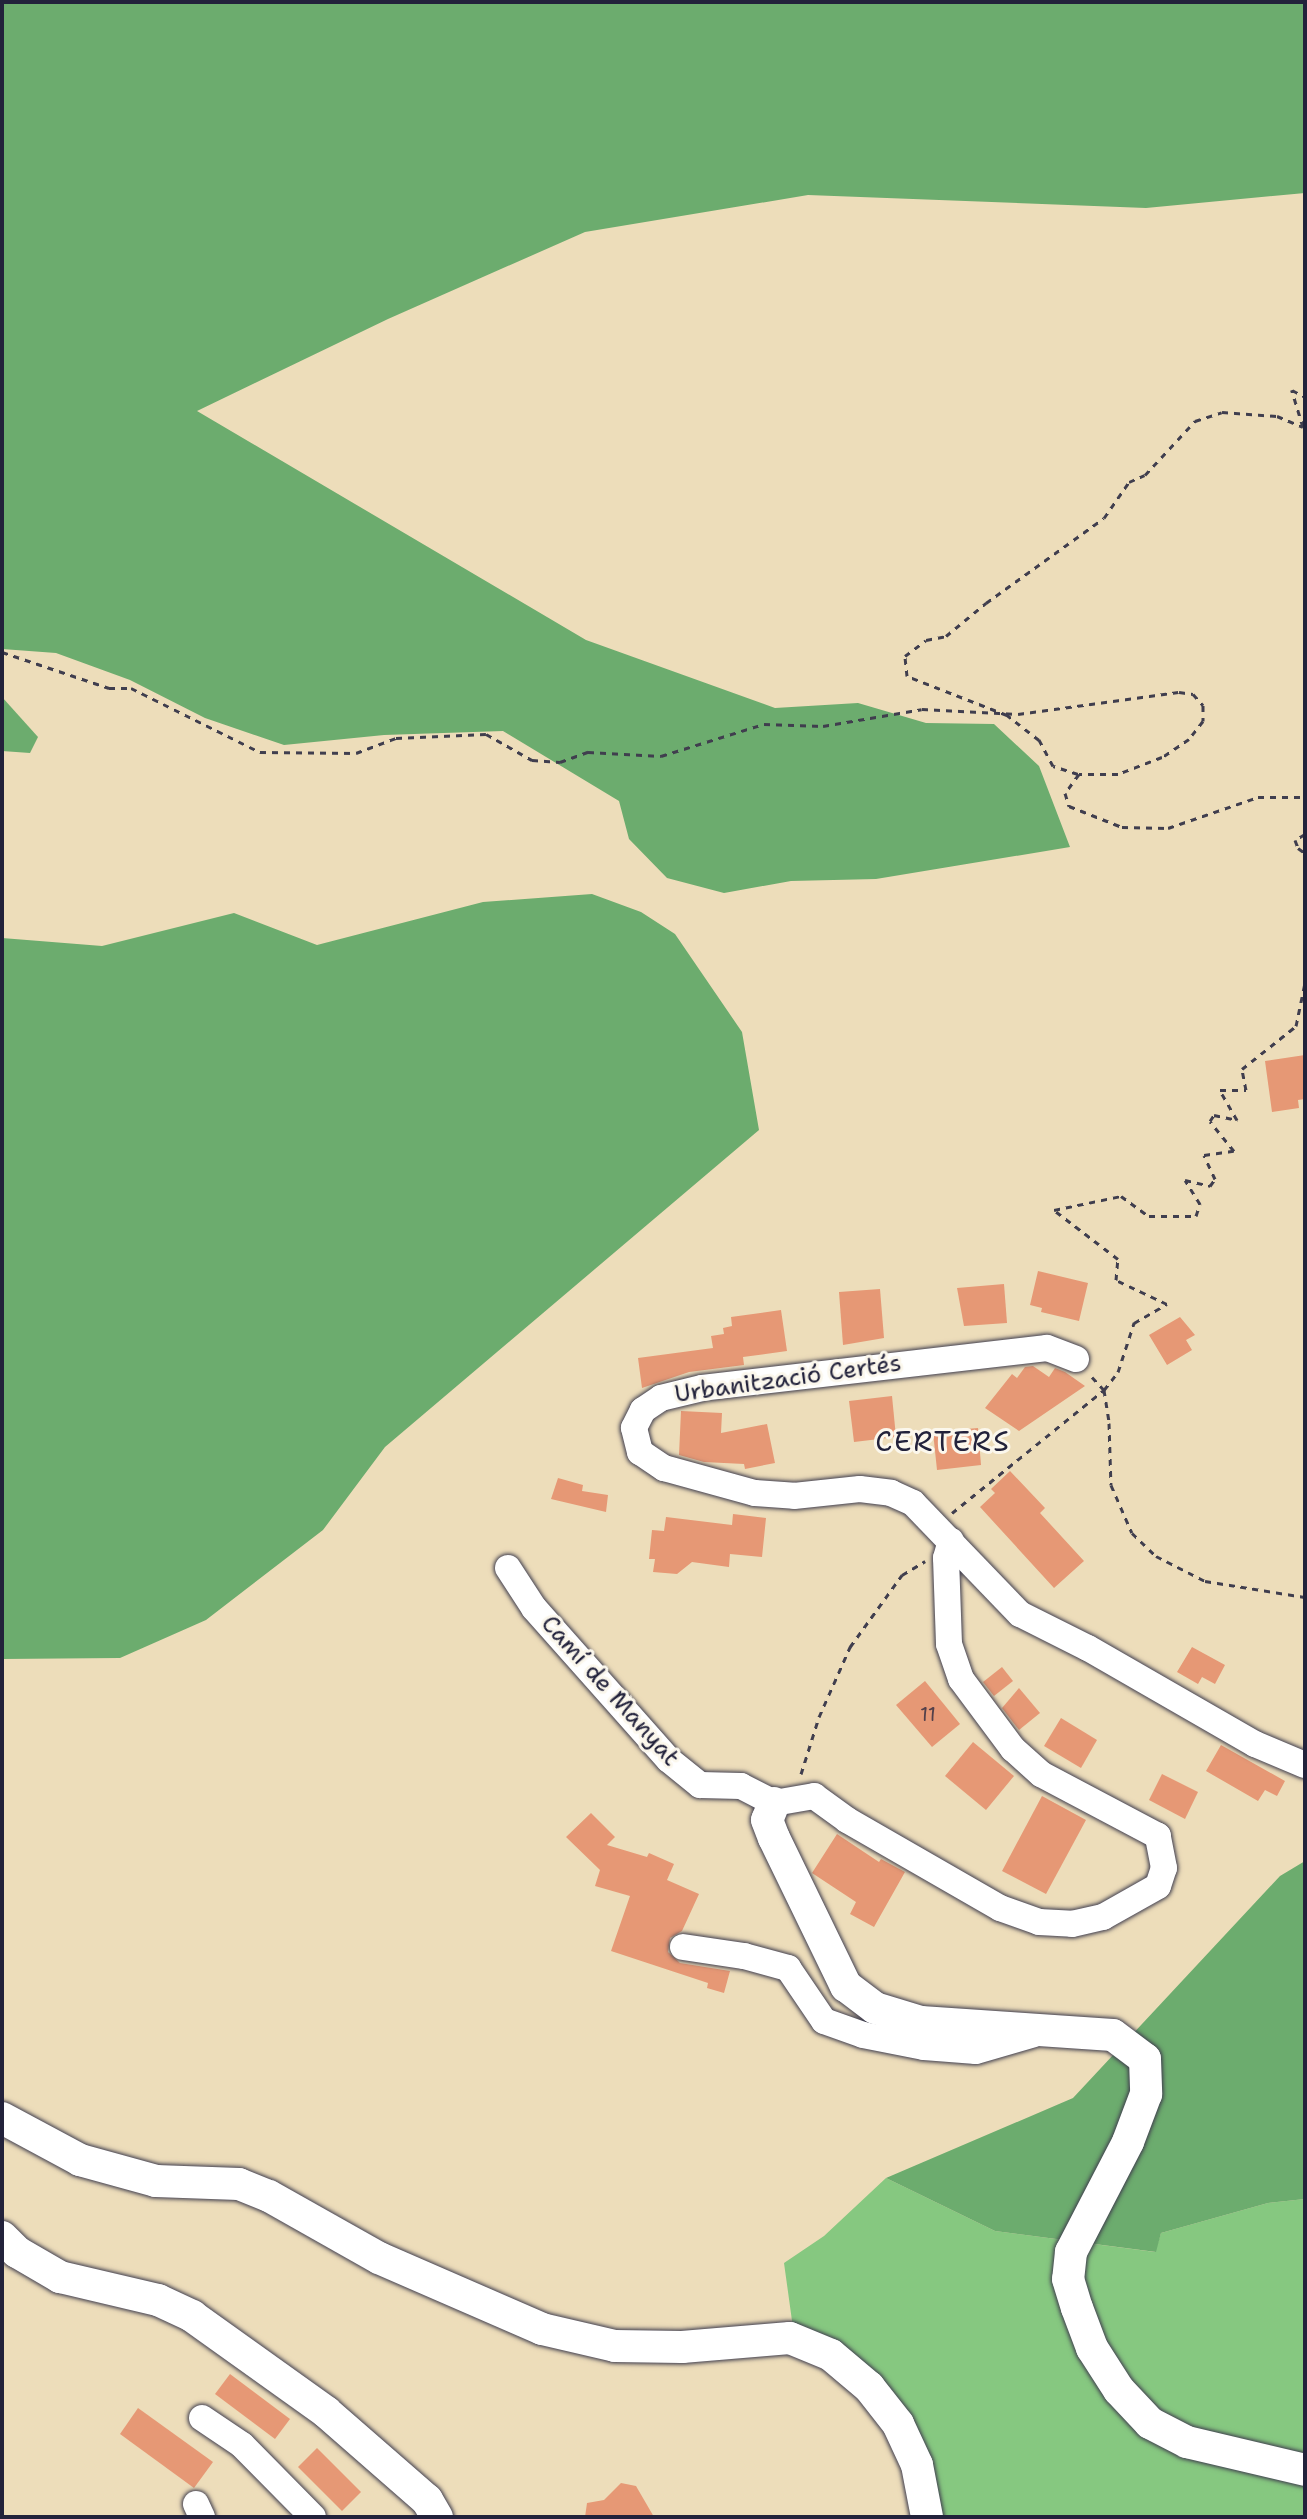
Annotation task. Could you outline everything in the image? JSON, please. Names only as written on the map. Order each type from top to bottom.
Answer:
[{"type":"main road","points":[[774,1803],[767,1820],[774,1838],[846,1986],[875,2008],[921,2022],[1037,2033],[1113,2035],[1145,2059],[1146,2094],[1128,2142],[1071,2252],[1068,2279],[1092,2348],[1119,2390],[1150,2423],[1187,2442],[1305,2470]]},
{"type":"main road","points":[[2,2118],[80,2160],[156,2181],[239,2184],[269,2196],[379,2258],[542,2329],[615,2346],[682,2347],[790,2338],[831,2355],[869,2387],[898,2424],[917,2465],[927,2517]]},
{"type":"main road","points":[[2,2237],[17,2252],[60,2277],[158,2300],[192,2316],[326,2412],[427,2500],[437,2517]]},
{"type":"street","name":"Urbanització Certés","points":[[1076,1359],[1047,1348],[702,1388],[661,1398],[643,1410],[634,1428],[640,1452],[664,1468],[755,1493],[794,1496],[860,1489],[891,1493],[913,1503],[1020,1614],[1088,1648],[1255,1744],[1305,1765]]},
{"type":"street","points":[[774,1803],[797,1796],[814,1796],[947,1880],[1000,1908],[1039,1922],[1072,1924],[1103,1917],[1158,1886],[1164,1868],[1158,1836],[1041,1774],[1013,1749],[961,1679],[949,1644],[943,1534]]},
{"type":"street","name":"Camí de Manyat","points":[[508,1568],[534,1608],[669,1760],[700,1785],[741,1786],[774,1803]]},
{"type":"street","points":[[683,1947],[744,1956],[788,1968],[824,2021],[863,2035],[924,2047],[976,2051],[1037,2033]]},
{"type":"street","points":[[202,2418],[242,2445],[313,2517]]},
{"type":"path","points":[[2,652],[109,688],[131,688],[260,752],[356,753],[396,738],[486,734],[532,760],[560,762],[588,752],[661,756],[764,724],[823,726],[922,709],[1007,715],[1179,692],[1193,694],[1203,705],[1203,721],[1189,739],[1162,757],[1118,774],[1079,774],[1053,766],[1039,740],[1007,715],[907,676],[905,656],[926,640],[946,636],[986,603],[1104,518],[1129,482],[1145,475],[1195,421],[1222,412],[1277,416],[1303,427],[1292,390],[1305,397]]},
{"type":"path","points":[[1079,774],[1065,793],[1069,806],[1122,827],[1168,828],[1258,797],[1305,797]]},
{"type":"path","points":[[1305,834],[1295,840],[1298,848],[1305,853]]},
{"type":"path","points":[[774,1803],[800,1777],[819,1717],[850,1647],[902,1575],[931,1557],[943,1534],[1104,1390],[1118,1372],[1134,1323],[1167,1304],[1116,1280],[1118,1259],[1054,1210],[1121,1196],[1149,1216],[1196,1216],[1200,1204],[1185,1180],[1210,1186],[1215,1179],[1204,1155],[1234,1151],[1210,1121],[1214,1115],[1237,1120],[1220,1090],[1246,1090],[1242,1069],[1296,1026],[1305,983]]},
{"type":"path","points":[[1076,1359],[1104,1390],[1109,1423],[1111,1485],[1132,1533],[1156,1556],[1205,1581],[1305,1597]]},
{"type":"green space","points":[[2,2],[1305,2],[1305,193],[1146,208],[808,195],[585,232],[388,319],[197,411],[586,640],[775,708],[858,703],[926,723],[994,724],[1039,766],[1070,847],[876,879],[791,881],[724,893],[667,878],[629,839],[619,801],[503,731],[384,735],[284,745],[205,718],[130,680],[56,653],[2,649]]},
{"type":"green space","points":[[2,697],[38,737],[30,753],[2,751]]},
{"type":"green space","points":[[592,894],[641,912],[675,934],[742,1032],[759,1130],[385,1447],[323,1530],[206,1620],[120,1658],[2,1659],[2,938],[102,946],[234,913],[317,945],[483,902]]},
{"type":"green space","points":[[1305,1861],[1305,2199],[1268,2203],[1161,2233],[1156,2252],[995,2231],[886,2178],[1073,2098],[1280,1876]]},
{"type":"green space","points":[[886,2178],[995,2231],[1155,2252],[1161,2233],[1268,2203],[1305,2199],[1305,2517],[929,2517],[869,2387],[793,2328],[784,2263],[824,2236]]},
{"type":"building","points":[[1305,1055],[1305,1099],[1298,1100],[1299,1108],[1272,1112],[1265,1061]]},
{"type":"building","points":[[1038,1271],[1088,1283],[1079,1321],[1041,1312],[1042,1308],[1030,1305]]},
{"type":"building","points":[[1004,1284],[1007,1323],[964,1326],[957,1288]]},
{"type":"building","points":[[880,1289],[884,1338],[843,1345],[839,1292]]},
{"type":"building","points":[[781,1310],[787,1351],[743,1357],[744,1365],[689,1372],[642,1388],[638,1358],[713,1348],[711,1336],[724,1334],[723,1328],[732,1326],[731,1317]]},
{"type":"building","points":[[1180,1317],[1195,1335],[1186,1340],[1192,1350],[1167,1365],[1149,1335]]},
{"type":"building","points":[[1033,1366],[1049,1377],[1055,1368],[1085,1386],[1019,1431],[985,1408],[1012,1374],[1017,1378],[1025,1367]]},
{"type":"building","points":[[892,1396],[896,1437],[854,1442],[849,1401]]},
{"type":"building","points":[[681,1411],[722,1413],[721,1433],[767,1424],[775,1463],[745,1469],[744,1464],[704,1462],[679,1455]]},
{"type":"building","points":[[978,1428],[981,1465],[937,1470],[933,1432]]},
{"type":"building","points":[[1010,1471],[1045,1508],[1040,1513],[1084,1561],[1054,1588],[980,1507],[995,1493],[991,1489]]},
{"type":"building","points":[[558,1478],[583,1485],[582,1491],[608,1495],[606,1512],[551,1499]]},
{"type":"building","points":[[733,1514],[766,1518],[762,1557],[730,1554],[729,1567],[692,1562],[677,1574],[653,1572],[655,1559],[649,1559],[652,1530],[664,1531],[666,1517],[732,1525]]},
{"type":"building","points":[[1192,1647],[1225,1665],[1215,1684],[1202,1677],[1198,1684],[1177,1672]]},
{"type":"building","points":[[1002,1667],[1013,1681],[994,1696],[983,1682]]},
{"type":"building","points":[[925,1681],[960,1724],[932,1747],[896,1705]]},
{"type":"building","points":[[1019,1688],[1040,1713],[1019,1730],[1002,1708]]},
{"type":"building","points":[[1061,1718],[1097,1740],[1081,1768],[1044,1746]]},
{"type":"building","points":[[973,1742],[1014,1776],[986,1810],[945,1776]]},
{"type":"building","points":[[1221,1745],[1285,1781],[1277,1796],[1265,1790],[1258,1801],[1206,1771]]},
{"type":"building","points":[[1162,1774],[1198,1792],[1185,1819],[1149,1800]]},
{"type":"building","points":[[1042,1796],[1086,1820],[1046,1894],[1002,1871]]},
{"type":"building","points":[[591,1813],[615,1837],[607,1845],[647,1857],[649,1853],[674,1864],[667,1880],[699,1894],[682,1931],[670,1938],[668,1952],[680,1963],[730,1971],[724,1993],[707,1988],[708,1983],[611,1951],[630,1896],[595,1886],[600,1870],[566,1837]]},
{"type":"building","points":[[837,1834],[879,1862],[881,1859],[905,1872],[874,1927],[850,1914],[856,1902],[812,1873]]},
{"type":"building","points":[[230,2374],[290,2419],[275,2439],[215,2394]]},
{"type":"building","points":[[138,2408],[213,2462],[194,2488],[120,2434]]},
{"type":"building","points":[[317,2448],[361,2492],[342,2511],[298,2467]]},
{"type":"building","points":[[621,2483],[636,2486],[654,2517],[585,2517],[587,2503],[604,2500]]},
{"type":"district","name":"CERTERS","points":[[943,1441]]}]
